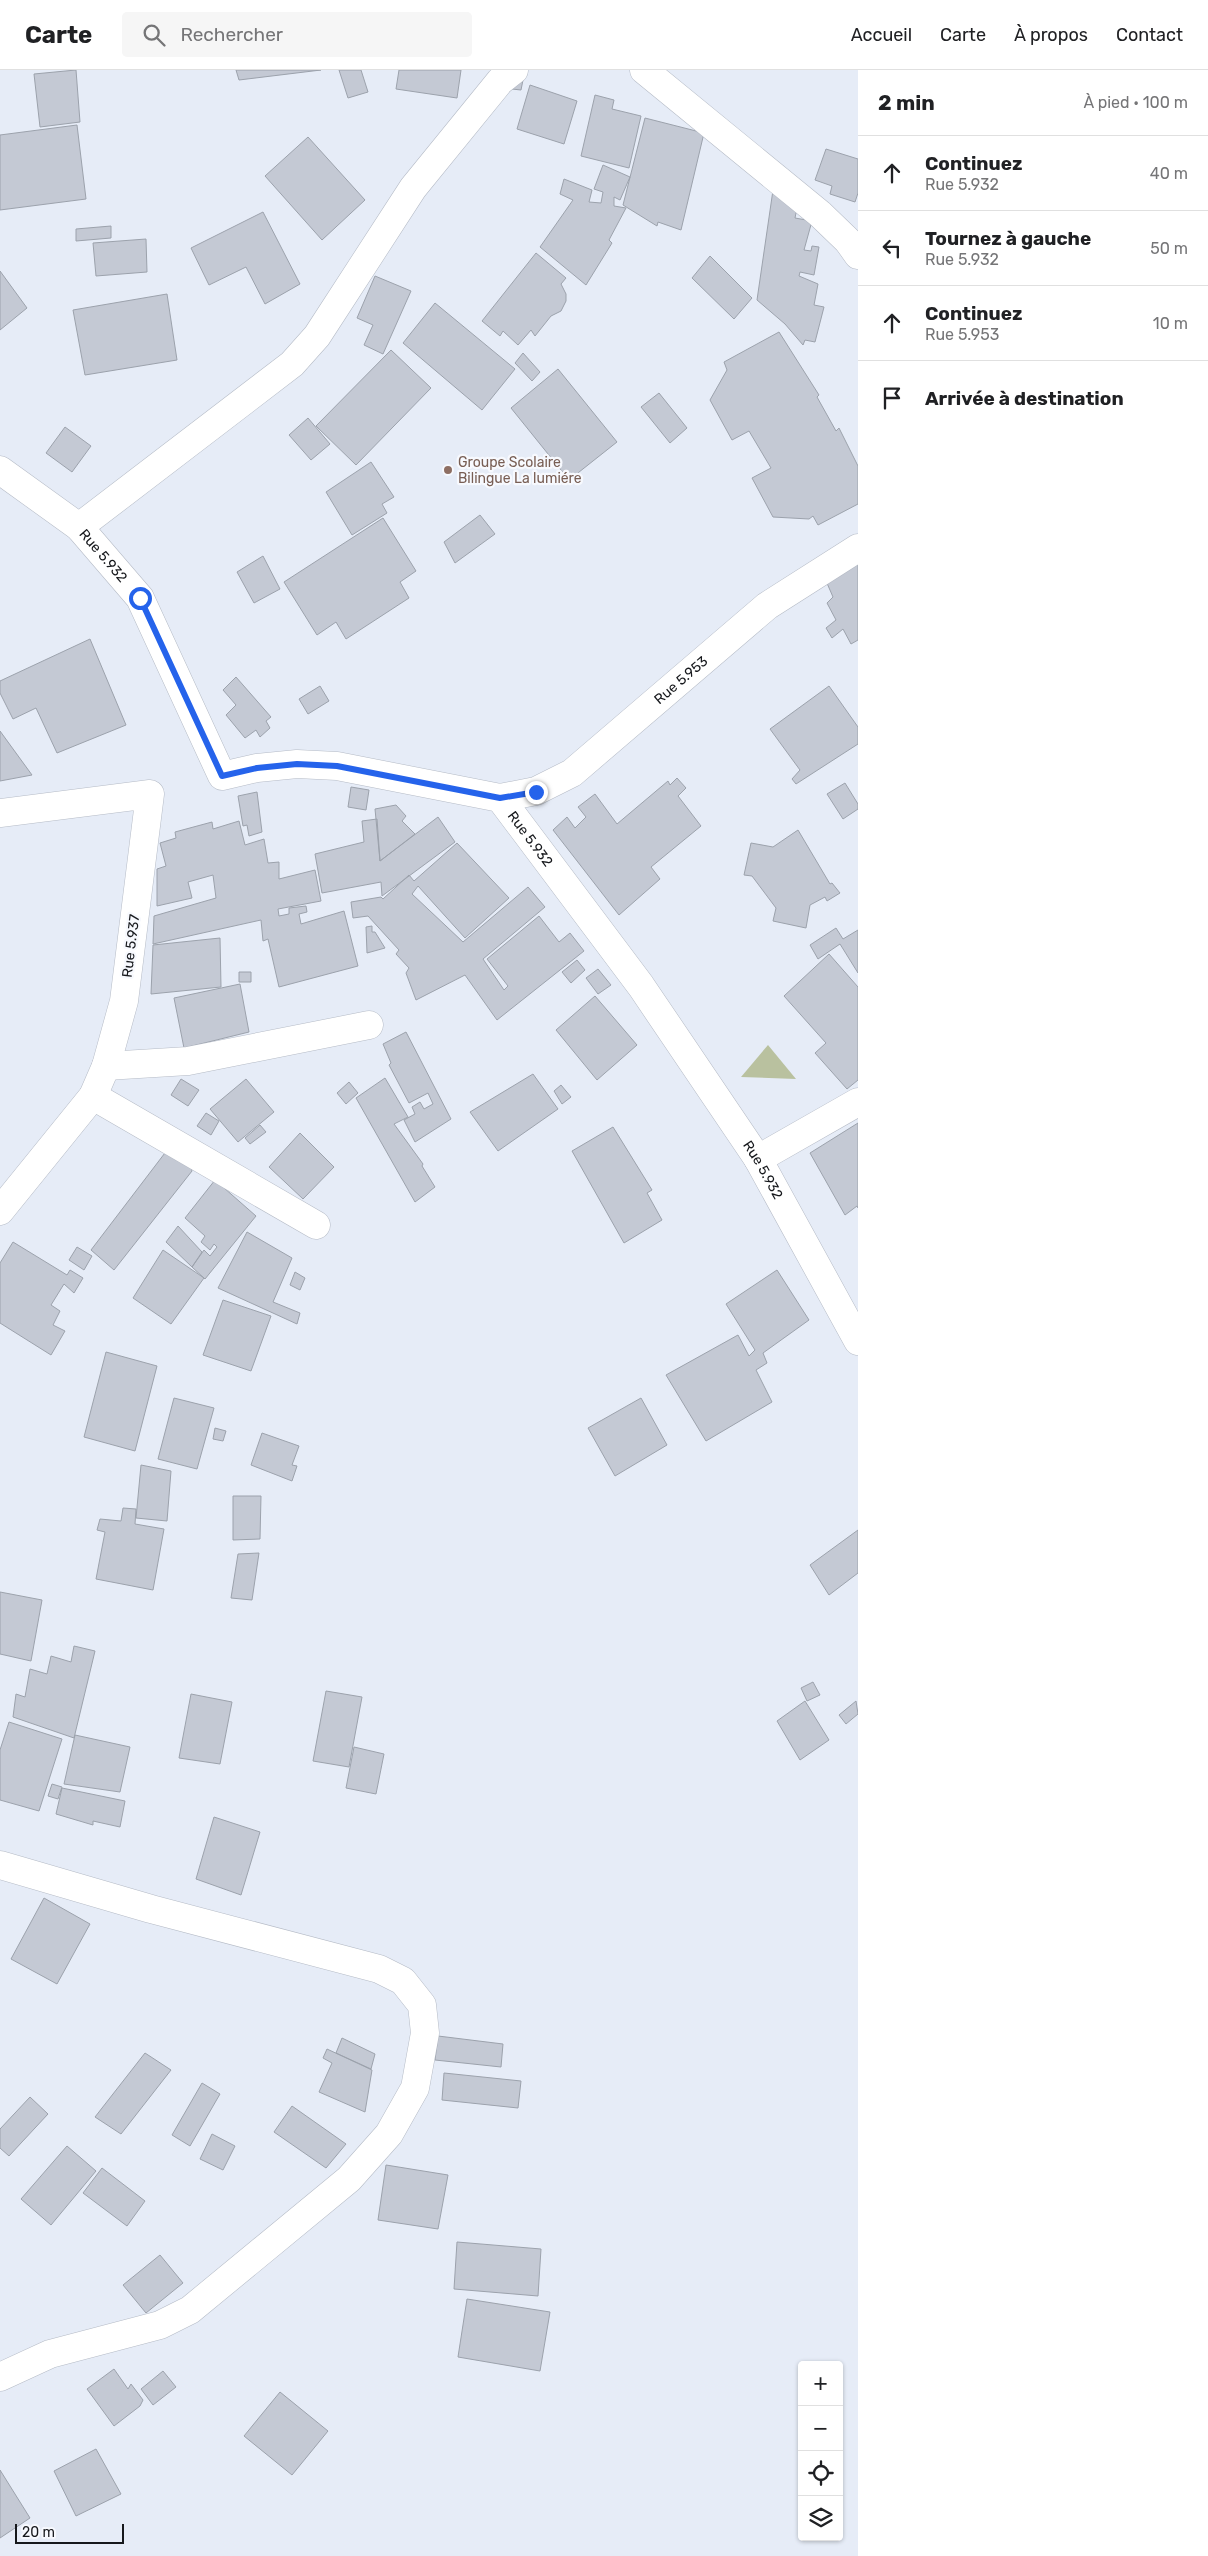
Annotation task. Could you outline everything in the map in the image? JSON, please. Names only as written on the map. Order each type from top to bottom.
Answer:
[{"type":"street","points":[[79,527],[292,364],[317,336],[413,188],[500,81],[514,70]]},
{"type":"street","points":[[644,70],[820,214],[848,241],[858,255]]},
{"type":"street","name":"Rue 5.932","points":[[0,470],[79,527],[140,598],[222,776],[257,768],[297,764],[337,766],[500,798],[641,986],[758,1159],[858,1341]]},
{"type":"street","name":"Rue 5.953","points":[[500,798],[536,792],[572,773],[767,606],[858,548]]},
{"type":"street","name":"Rue 5.937","points":[[0,813],[150,794],[124,1001],[106,1066],[93,1096],[0,1211]]},
{"type":"street","points":[[106,1066],[188,1061],[369,1026]]},
{"type":"street","points":[[93,1096],[316,1224]]},
{"type":"street","points":[[758,1159],[858,1102]]},
{"type":"street","points":[[0,1865],[151,1909],[378,1969],[403,1981],[422,2005],[425,2033],[416,2088],[389,2134],[349,2179],[190,2310],[160,2325],[50,2354],[0,2377]]},
{"type":"green space","points":[[768,1045],[796,1079],[741,1077]]},
{"type":"building","points":[[76,70],[80,122],[40,127],[34,74]]},
{"type":"building","points":[[236,70],[321,70],[239,80]]},
{"type":"building","points":[[339,70],[361,70],[368,92],[348,98]]},
{"type":"building","points":[[399,70],[461,70],[457,98],[396,89]]},
{"type":"building","points":[[523,80],[521,90],[512,89]]},
{"type":"building","points":[[530,85],[577,101],[564,144],[517,129]]},
{"type":"building","points":[[595,95],[614,100],[612,109],[641,116],[629,168],[581,156]]},
{"type":"building","points":[[645,118],[704,133],[681,230],[658,222],[657,226],[623,205]]},
{"type":"building","points":[[77,125],[86,199],[0,210],[0,135]]},
{"type":"building","points":[[308,137],[365,200],[322,240],[265,176]]},
{"type":"building","points":[[826,149],[858,159],[858,193],[855,202],[830,194],[832,186],[815,180]]},
{"type":"building","points":[[603,165],[630,177],[620,200],[614,197],[614,206],[626,208],[609,240],[612,243],[586,285],[540,247],[573,200],[560,194],[564,179],[592,190],[589,202],[601,203],[603,192],[594,189]]},
{"type":"building","points":[[773,190],[798,203],[795,218],[812,221],[804,250],[811,251],[812,246],[819,247],[814,275],[800,272],[799,276],[818,284],[814,305],[824,307],[815,342],[805,340],[803,345],[785,324],[757,300]]},
{"type":"building","points":[[263,212],[300,284],[265,304],[246,267],[209,285],[191,248]]},
{"type":"building","points":[[111,226],[111,238],[76,241],[76,229]]},
{"type":"building","points":[[146,239],[147,272],[96,276],[93,243]]},
{"type":"building","points":[[536,253],[566,278],[561,284],[566,294],[566,301],[561,311],[551,316],[535,336],[531,330],[518,345],[503,331],[500,336],[482,321]]},
{"type":"building","points":[[710,256],[752,298],[734,319],[692,278]]},
{"type":"building","points":[[0,271],[27,308],[0,330]]},
{"type":"building","points":[[375,276],[411,291],[383,354],[364,345],[373,325],[357,318]]},
{"type":"building","points":[[167,294],[177,360],[85,375],[73,310]]},
{"type":"building","points":[[435,303],[515,369],[482,410],[403,343]]},
{"type":"building","points":[[779,332],[819,395],[817,397],[836,431],[839,428],[858,466],[858,504],[818,525],[813,516],[809,519],[773,517],[752,478],[771,468],[749,431],[732,440],[710,400],[727,370],[724,362]]},
{"type":"building","points":[[391,350],[431,388],[356,465],[316,426]]},
{"type":"building","points":[[523,353],[540,372],[532,381],[515,363]]},
{"type":"building","points":[[558,369],[617,442],[569,480],[511,408]]},
{"type":"building","points":[[659,393],[687,428],[670,443],[641,407]]},
{"type":"building","points":[[308,418],[330,444],[311,460],[289,435]]},
{"type":"building","points":[[65,427],[91,446],[72,472],[46,453]]},
{"type":"building","points":[[371,462],[394,497],[382,504],[387,513],[352,535],[326,492]]},
{"type":"building","points":[[480,515],[495,534],[455,563],[444,542]]},
{"type":"building","points":[[383,518],[416,571],[400,582],[409,598],[346,639],[336,622],[317,635],[284,582]]},
{"type":"building","points":[[263,556],[280,589],[254,603],[237,572]]},
{"type":"building","points":[[858,556],[858,640],[851,644],[843,629],[832,638],[826,628],[836,620],[827,603],[833,597],[823,574]]},
{"type":"building","points":[[90,639],[126,725],[57,753],[36,708],[13,719],[0,693],[0,681]]},
{"type":"building","points":[[236,677],[271,717],[266,721],[270,728],[260,737],[256,730],[245,738],[226,715],[236,705],[223,690]]},
{"type":"building","points":[[320,686],[329,701],[308,714],[299,699]]},
{"type":"building","points":[[829,686],[858,727],[858,744],[796,784],[792,779],[800,770],[770,729]]},
{"type":"building","points":[[0,731],[32,775],[0,781]]},
{"type":"building","points":[[677,778],[686,788],[678,796],[701,826],[651,867],[660,879],[619,915],[553,830],[567,817],[575,828],[586,817],[578,807],[595,794],[617,824],[668,781],[670,785]]},
{"type":"building","points":[[845,783],[858,804],[858,809],[843,819],[827,794]]},
{"type":"building","points":[[351,787],[369,790],[366,810],[348,807]]},
{"type":"building","points":[[257,792],[262,832],[249,836],[247,825],[243,826],[238,796]]},
{"type":"building","points":[[396,805],[406,816],[402,821],[415,834],[380,861],[375,809]]},
{"type":"building","points":[[438,817],[455,842],[382,896],[381,882],[322,893],[315,854],[364,842],[362,821],[377,819],[380,861]]},
{"type":"building","points":[[239,821],[245,845],[264,839],[268,863],[279,862],[279,879],[315,870],[321,901],[278,909],[279,916],[289,914],[289,908],[306,906],[307,912],[299,914],[301,924],[344,911],[358,966],[279,987],[268,939],[263,941],[261,920],[153,944],[154,916],[216,898],[213,875],[188,882],[192,898],[157,906],[157,869],[166,866],[160,843],[176,838],[175,832],[212,822],[213,829]]},
{"type":"building","points":[[798,830],[830,884],[832,883],[840,893],[827,901],[825,897],[810,905],[806,928],[773,921],[776,908],[752,876],[744,875],[751,843],[773,847]]},
{"type":"building","points":[[457,843],[509,898],[465,938],[418,886],[412,894],[463,942],[528,887],[545,907],[483,959],[504,990],[508,986],[487,959],[539,916],[559,942],[570,933],[584,951],[497,1020],[465,975],[416,1000],[406,973],[409,968],[396,954],[399,950],[368,916],[353,918],[351,902],[381,897],[383,899],[409,875],[414,881]]},
{"type":"building","points":[[372,926],[372,932],[375,932],[385,948],[367,953],[366,927]]},
{"type":"building","points":[[836,928],[843,939],[858,930],[858,973],[840,944],[818,959],[810,945]]},
{"type":"building","points":[[220,938],[221,987],[151,994],[153,945]]},
{"type":"building","points":[[829,954],[858,987],[858,1080],[847,1089],[815,1053],[826,1043],[784,996]]},
{"type":"building","points":[[577,960],[585,970],[571,983],[562,972]]},
{"type":"building","points":[[598,969],[611,985],[598,994],[586,978]]},
{"type":"building","points":[[239,972],[251,972],[251,982],[239,982]]},
{"type":"building","points":[[240,984],[249,1032],[184,1048],[174,998]]},
{"type":"building","points":[[595,996],[637,1045],[597,1080],[556,1030]]},
{"type":"building","points":[[406,1032],[451,1119],[415,1142],[404,1120],[415,1114],[412,1107],[420,1102],[424,1109],[433,1104],[428,1093],[409,1103],[389,1065],[391,1063],[383,1044]]},
{"type":"building","points":[[533,1074],[558,1109],[498,1151],[470,1112]]},
{"type":"building","points":[[385,1078],[408,1117],[394,1124],[423,1164],[422,1166],[435,1187],[415,1202],[356,1098]]},
{"type":"building","points":[[181,1079],[199,1090],[188,1106],[171,1095]]},
{"type":"building","points":[[246,1079],[274,1112],[238,1142],[210,1109]]},
{"type":"building","points":[[349,1082],[358,1093],[346,1104],[337,1093]]},
{"type":"building","points":[[561,1085],[571,1097],[562,1104],[554,1091]]},
{"type":"building","points":[[206,1113],[219,1121],[211,1135],[197,1126]]},
{"type":"building","points":[[858,1123],[858,1208],[857,1206],[845,1215],[810,1153]]},
{"type":"building","points":[[260,1125],[266,1132],[250,1144],[245,1138]]},
{"type":"building","points":[[613,1127],[652,1190],[647,1193],[662,1220],[624,1243],[572,1151]]},
{"type":"building","points":[[300,1133],[334,1167],[303,1199],[269,1167]]},
{"type":"building","points":[[171,1145],[188,1158],[192,1171],[114,1270],[91,1250]]},
{"type":"building","points":[[215,1180],[256,1216],[205,1279],[192,1267],[204,1250],[210,1256],[217,1247],[214,1244],[210,1250],[201,1242],[205,1236],[185,1218]]},
{"type":"building","points":[[178,1226],[202,1252],[192,1267],[166,1242]]},
{"type":"building","points":[[247,1232],[292,1258],[273,1302],[300,1313],[297,1324],[218,1288]]},
{"type":"building","points":[[13,1242],[67,1275],[70,1270],[83,1278],[74,1293],[64,1284],[51,1305],[60,1311],[53,1325],[65,1331],[51,1355],[0,1323],[0,1263]]},
{"type":"building","points":[[77,1247],[92,1256],[84,1270],[69,1260]]},
{"type":"building","points":[[163,1250],[204,1278],[171,1324],[133,1298]]},
{"type":"building","points":[[777,1270],[809,1320],[763,1353],[767,1363],[756,1370],[772,1402],[706,1441],[666,1375],[738,1335],[749,1356],[755,1350],[726,1304]]},
{"type":"building","points":[[295,1272],[305,1278],[300,1290],[290,1285]]},
{"type":"building","points":[[223,1300],[271,1316],[251,1371],[203,1355]]},
{"type":"building","points":[[106,1352],[157,1366],[135,1451],[84,1437]]},
{"type":"building","points":[[174,1398],[214,1408],[197,1469],[158,1459]]},
{"type":"building","points":[[641,1398],[667,1445],[615,1476],[588,1428]]},
{"type":"building","points":[[215,1428],[226,1431],[223,1441],[213,1439]]},
{"type":"building","points":[[262,1433],[299,1446],[292,1465],[297,1466],[292,1481],[251,1465]]},
{"type":"building","points":[[141,1465],[171,1471],[167,1521],[136,1518]]},
{"type":"building","points":[[233,1496],[261,1496],[260,1539],[233,1540]]},
{"type":"building","points":[[123,1508],[136,1509],[135,1524],[164,1529],[153,1590],[96,1579],[105,1532],[97,1530],[100,1519],[121,1521]]},
{"type":"building","points":[[858,1530],[858,1573],[829,1595],[810,1565]]},
{"type":"building","points":[[259,1553],[252,1600],[231,1598],[238,1554]]},
{"type":"building","points":[[0,1592],[42,1600],[31,1661],[0,1654]]},
{"type":"building","points":[[74,1646],[95,1651],[74,1738],[13,1717],[16,1694],[25,1697],[30,1669],[47,1674],[51,1656],[71,1662]]},
{"type":"building","points":[[813,1682],[820,1695],[807,1701],[801,1688]]},
{"type":"building","points":[[326,1691],[362,1697],[349,1767],[313,1761]]},
{"type":"building","points":[[191,1694],[232,1702],[220,1764],[179,1758]]},
{"type":"building","points":[[805,1701],[829,1740],[800,1760],[777,1721]]},
{"type":"building","points":[[856,1701],[858,1714],[846,1724],[839,1715]]},
{"type":"building","points":[[9,1722],[62,1739],[39,1811],[0,1800],[0,1750]]},
{"type":"building","points":[[75,1735],[130,1747],[120,1792],[64,1784]]},
{"type":"building","points":[[354,1747],[384,1754],[376,1794],[346,1788]]},
{"type":"building","points":[[52,1784],[62,1787],[58,1799],[48,1796]]},
{"type":"building","points":[[62,1788],[125,1801],[120,1827],[93,1821],[93,1825],[56,1814]]},
{"type":"building","points":[[214,1817],[260,1832],[241,1895],[196,1879]]},
{"type":"building","points":[[44,1898],[90,1924],[57,1984],[11,1959]]},
{"type":"building","points":[[438,2036],[503,2044],[501,2067],[435,2060]]},
{"type":"building","points":[[342,2038],[375,2054],[371,2069],[336,2053]]},
{"type":"building","points":[[327,2049],[372,2070],[365,2112],[319,2092],[332,2063],[323,2058]]},
{"type":"building","points":[[145,2053],[171,2070],[121,2134],[95,2117]]},
{"type":"building","points":[[444,2073],[521,2081],[518,2108],[442,2100]]},
{"type":"building","points":[[202,2083],[220,2094],[190,2146],[172,2135]]},
{"type":"building","points":[[30,2097],[48,2114],[9,2156],[0,2148],[0,2129]]},
{"type":"building","points":[[292,2106],[346,2144],[326,2168],[274,2132]]},
{"type":"building","points":[[212,2134],[235,2146],[223,2170],[200,2159]]},
{"type":"building","points":[[67,2146],[96,2171],[51,2225],[21,2199]]},
{"type":"building","points":[[386,2165],[448,2175],[438,2229],[378,2220]]},
{"type":"building","points":[[102,2168],[145,2201],[127,2226],[83,2193]]},
{"type":"building","points":[[457,2242],[541,2249],[538,2296],[454,2289]]},
{"type":"building","points":[[160,2255],[183,2283],[146,2313],[123,2285]]},
{"type":"building","points":[[467,2299],[550,2312],[540,2371],[458,2357]]},
{"type":"building","points":[[114,2369],[128,2389],[131,2384],[143,2400],[140,2406],[114,2426],[87,2389]]},
{"type":"building","points":[[163,2371],[176,2387],[153,2405],[141,2389]]},
{"type":"building","points":[[280,2392],[328,2431],[292,2475],[244,2436]]},
{"type":"building","points":[[96,2449],[121,2494],[76,2516],[54,2471]]},
{"type":"building","points":[[0,2470],[30,2518],[0,2538]]},
{"type":"place","name":"Groupe Scolaire Bilingue La lumiére","points":[[448,470]]},
{"type":"route","points":[[140,598],[222,776],[257,768],[297,764],[337,766],[500,798],[536,792]]}]
